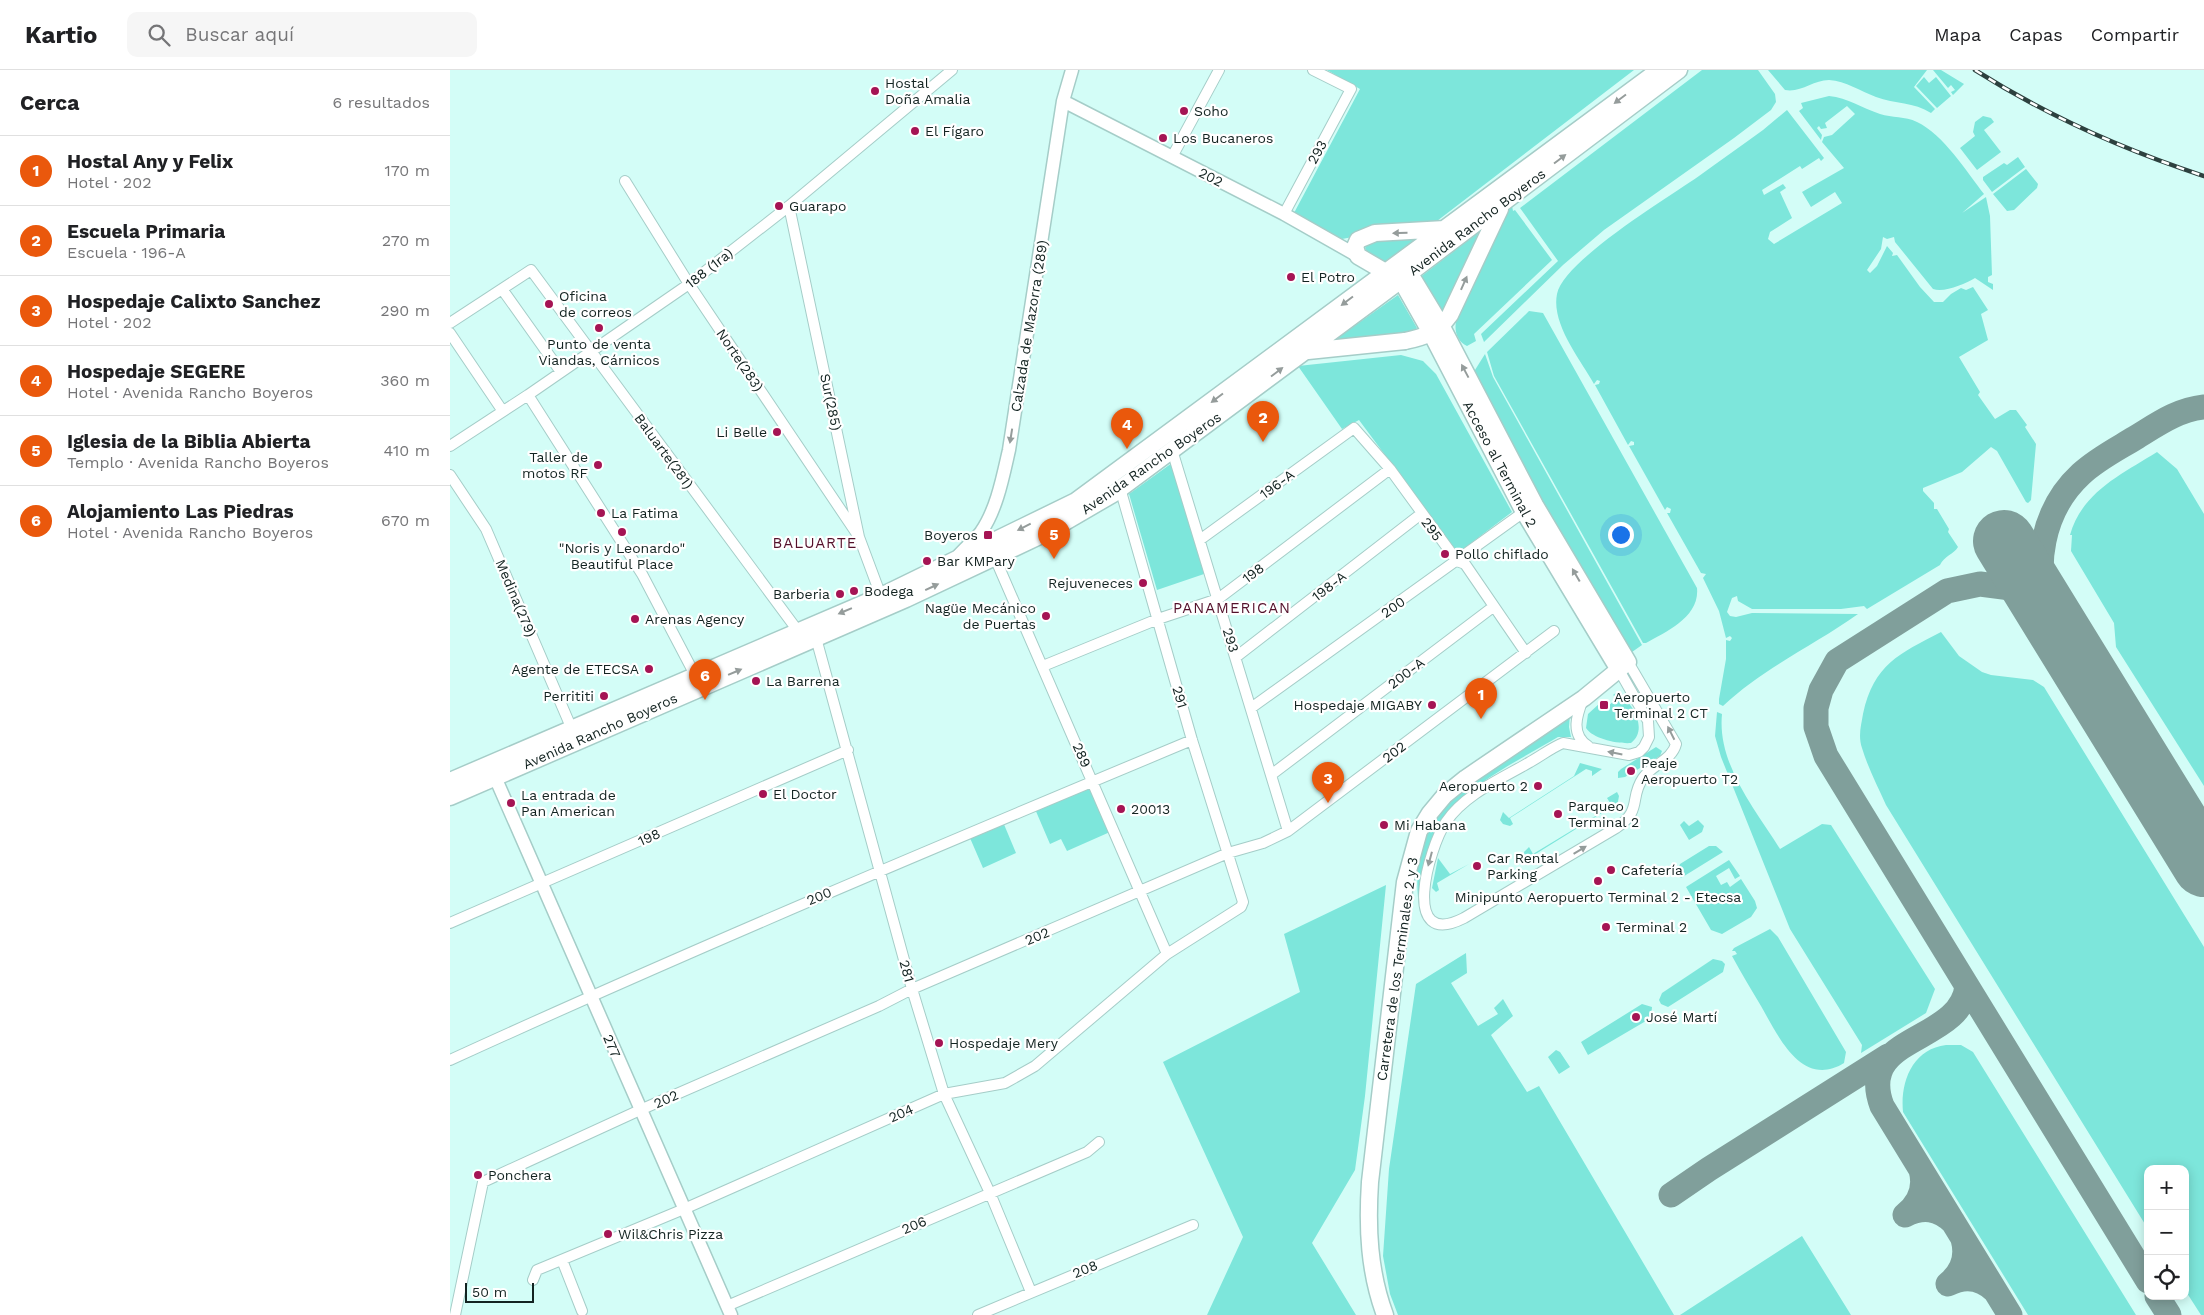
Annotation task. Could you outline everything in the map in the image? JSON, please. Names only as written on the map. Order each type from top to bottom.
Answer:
[{"type":"main road","name":"Avenida Rancho Boyeros","points":[[450,797],[995,558],[1077,515],[1120,488],[1306,351],[1399,275],[1446,229],[1659,70]]},
{"type":"main road","name":"Avenida Rancho Boyeros","points":[[450,781],[571,727],[881,596],[1076,501],[1507,199],[1679,70]]},
{"type":"main road","points":[[1306,351],[1405,341],[1437,330],[1450,315],[1490,226],[1507,199]]},
{"type":"main road","points":[[1399,275],[1357,250],[1363,237],[1375,234],[1446,229]]},
{"type":"main road","name":"Acceso al Terminal 2","points":[[1399,275],[1437,330],[1530,508]]},
{"type":"main road","name":"Acceso al Terminal 2","points":[[1437,330],[1442,354],[1623,666]]},
{"type":"main road","points":[[1405,341],[1432,348],[1442,354]]},
{"type":"main road","name":"Carretera de los Terminales 2 y 3","points":[[1386,1315],[1376,1284],[1369,1249],[1368,1215],[1387,1027],[1406,882],[1419,831],[1430,813],[1445,795],[1466,778],[1584,698],[1623,666]]},
{"type":"street","name":"188 (1ra)","points":[[450,446],[502,410],[528,396],[689,284],[789,206],[952,70]]},
{"type":"street","name":"Calzada de Mazorra (289)","points":[[948,565],[981,531],[1001,484],[1009,450],[1063,101],[1072,70]]},
{"type":"street","points":[[1172,157],[1219,70]]},
{"type":"street","name":"293","points":[[1284,214],[1351,89],[1313,70]]},
{"type":"street","name":"202","points":[[1063,101],[1284,214],[1335,243],[1357,250]]},
{"type":"street","name":"Norte(283)","points":[[625,181],[689,284],[859,537]]},
{"type":"street","name":"Sur(285)","points":[[789,206],[859,537],[881,596]]},
{"type":"street","name":"Baluarte(281)","points":[[502,289],[531,270],[798,631]]},
{"type":"street","points":[[450,324],[502,289],[561,372]]},
{"type":"street","points":[[450,333],[502,410]]},
{"type":"street","points":[[528,396],[642,574],[695,675]]},
{"type":"street","name":"295","points":[[1354,428],[1390,469],[1457,561],[1465,564],[1526,653]]},
{"type":"street","name":"196-A","points":[[1200,539],[1354,428]]},
{"type":"street","name":"293","points":[[1172,450],[1288,831]]},
{"type":"street","name":"198","points":[[1043,666],[1158,619],[1218,599],[1390,469]]},
{"type":"street","name":"Medina(279)","points":[[450,475],[486,528],[571,727]]},
{"type":"street","name":"291","points":[[1120,488],[1192,740],[1242,904]]},
{"type":"street","name":"200","points":[[1251,708],[1530,508]]},
{"type":"street","name":"198-A","points":[[1236,657],[1421,514]]},
{"type":"street","name":"289","points":[[995,558],[1167,954]]},
{"type":"street","name":"200-A","points":[[1271,775],[1493,607]]},
{"type":"street","name":"202","points":[[454,1297],[483,1182],[640,1110],[879,1006],[912,989],[1228,853],[1262,843],[1288,831],[1554,631]]},
{"type":"street","name":"281","points":[[816,638],[912,989],[944,1094],[990,1193],[1031,1292]]},
{"type":"street","points":[[1623,666],[1676,744],[1674,751],[1644,777],[1632,815],[1616,828],[1464,918],[1447,924],[1431,920],[1426,911],[1424,900],[1426,876],[1437,838],[1455,811],[1490,785],[1566,742],[1629,755],[1640,752],[1648,742],[1648,721],[1623,666]]},
{"type":"street","points":[[1584,698],[1577,715],[1576,729],[1580,739],[1591,748]]},
{"type":"street","name":"200","points":[[450,1060],[590,996],[879,870],[1192,740]]},
{"type":"street","name":"198","points":[[450,923],[848,750]]},
{"type":"street","name":"277","points":[[495,777],[729,1310]]},
{"type":"street","name":"204","points":[[532,1280],[537,1270],[684,1209],[944,1094],[1005,1083],[1035,1066],[1167,954],[1242,904]]},
{"type":"street","name":"206","points":[[729,1310],[990,1193],[1087,1152],[1099,1142]]},
{"type":"street","name":"208","points":[[978,1315],[1193,1225]]},
{"type":"street","points":[[562,1260],[582,1311]]},
{"type":"street","points":[[454,1297],[455,1315]]},
{"type":"shaded area","points":[[1327,70],[1634,70],[1437,221],[1342,239],[1294,213],[1360,89]]},
{"type":"shaded area","points":[[1702,70],[1758,70],[1775,94],[1776,102],[1771,110],[1734,138],[1604,230],[1563,265],[1484,342],[1481,334],[1558,261],[1520,208]]},
{"type":"shaded area","points":[[1768,70],[1927,70],[1914,87],[1935,109],[1931,113],[1925,109],[1876,97],[1847,84],[1829,80],[1796,90],[1785,90]]},
{"type":"shaded area","points":[[1933,70],[1941,70],[1964,84],[1953,95],[1951,92],[1955,90],[1951,85],[1948,88]]},
{"type":"shaded area","points":[[1924,77],[1929,83],[1936,77],[1951,96],[1937,108],[1916,86]]},
{"type":"shaded area","points":[[1829,96],[1849,101],[1880,114],[1912,120],[1936,135],[1954,154],[1984,194],[1962,213],[1986,197],[1990,216],[1992,275],[1988,277],[1988,282],[1993,284],[1993,290],[1975,278],[1948,289],[1933,289],[1895,242],[1894,237],[1887,239],[1883,237],[1881,249],[1867,270],[1870,273],[1877,266],[1887,246],[1893,253],[1892,256],[1897,255],[1920,287],[1934,302],[1943,302],[1961,288],[1966,290],[1973,287],[1988,310],[1981,314],[1988,340],[1959,357],[1980,392],[1978,395],[1995,419],[2010,410],[2016,410],[2027,425],[2025,427],[2036,444],[2031,500],[2028,503],[2026,502],[1997,451],[1991,447],[1962,472],[1923,488],[1923,491],[1934,503],[1934,509],[1937,509],[1958,547],[1940,565],[1867,609],[1864,606],[1841,609],[1752,609],[1738,601],[1737,596],[1732,598],[1727,612],[1730,616],[1736,617],[1752,613],[1858,614],[1771,669],[1738,692],[1723,706],[1719,704],[1719,699],[1726,659],[1726,640],[1730,641],[1732,638],[1730,636],[1726,638],[1719,611],[1703,578],[1706,574],[1701,573],[1667,513],[1670,513],[1671,509],[1667,507],[1665,510],[1629,446],[1634,445],[1634,442],[1631,441],[1628,445],[1595,385],[1599,384],[1600,381],[1597,380],[1594,384],[1568,341],[1558,317],[1557,294],[1564,280],[1578,265],[1619,230],[1699,176],[1763,130],[1787,110],[1824,158],[1821,161],[1819,158],[1802,169],[1800,166],[1762,190],[1764,195],[1783,184],[1786,188],[1780,192],[1792,218],[1770,232],[1768,239],[1774,244],[1842,203],[1835,192],[1811,207],[1802,192],[1844,168],[1822,142],[1824,137],[1832,135],[1855,114],[1847,106],[1825,123],[1827,128],[1821,129],[1819,126],[1817,128],[1822,135],[1821,140],[1799,111],[1803,108],[1801,103]]},
{"type":"shaded area","points":[[1983,116],[1991,118],[1994,122],[1984,130],[2001,152],[1977,170],[1960,148],[1975,136],[1973,132],[1975,122]]},
{"type":"shaded area","points":[[2018,157],[2025,167],[1992,192],[1983,180],[1983,177],[2004,163],[2007,165]]},
{"type":"shaded area","points":[[2026,169],[2038,184],[2037,188],[2014,210],[2007,211],[1993,194]]},
{"type":"shaded area","points":[[1512,206],[1513,211],[1515,210],[1552,260],[1474,334],[1476,341],[1467,346],[1457,336],[1456,322],[1507,211]]},
{"type":"shaded area","points":[[1479,232],[1445,309],[1442,313],[1419,278]]},
{"type":"shaded area","points":[[1424,237],[1384,262],[1368,253],[1365,248],[1370,240]]},
{"type":"shaded area","points":[[1398,295],[1417,328],[1411,335],[1336,339]]},
{"type":"shaded area","points":[[1529,311],[1543,313],[1697,588],[1693,607],[1687,615],[1672,628],[1646,643],[1643,643],[1494,376],[1487,352]]},
{"type":"shaded area","points":[[1485,354],[1493,377],[1642,645],[1632,652],[1628,651],[1530,487],[1474,378],[1475,370]]},
{"type":"shaded area","points":[[1401,355],[1423,361],[1436,374],[1512,512],[1458,553],[1359,420],[1342,429],[1298,366]]},
{"type":"shaded area","points":[[2157,452],[2177,469],[2204,514],[2204,786],[2116,647],[2114,623],[2071,551],[2072,535],[2070,535],[2084,507],[2105,486]]},
{"type":"shaded area","points":[[1172,463],[1204,574],[1157,590],[1129,494]]},
{"type":"shaded area","points":[[1941,632],[1959,656],[1982,672],[1991,675],[2033,680],[2044,687],[2204,947],[2204,1315],[2201,1315],[2189,1296],[2189,1165],[2144,1165],[2144,1223],[1886,805],[1867,763],[1861,744],[1860,731],[1868,697],[1874,683],[1890,662]]},
{"type":"shaded area","points":[[1617,692],[1623,696],[1633,709],[1638,723],[1639,731],[1631,743],[1619,743],[1600,738],[1589,732],[1586,728],[1588,714],[1600,703],[1606,708],[1617,698],[1613,695]]},
{"type":"shaded area","points":[[1717,712],[1722,714],[1722,733],[1725,751],[1732,768],[1749,802],[1780,849],[1822,824],[1831,825],[1935,989],[1926,1013],[1861,1053],[1862,1045],[1790,929],[1721,757],[1715,736]]},
{"type":"shaded area","points":[[1570,714],[1569,727],[1571,737],[1558,737],[1486,780],[1469,792],[1441,821],[1427,853],[1418,898],[1418,874],[1421,853],[1427,835],[1436,819],[1448,805],[1479,778]]},
{"type":"shaded area","points":[[1656,747],[1662,751],[1660,756],[1625,777],[1618,778],[1618,772],[1621,769]]},
{"type":"shaded area","points":[[1580,763],[1602,769],[1592,776],[1592,771],[1586,769],[1510,818],[1513,824],[1510,826],[1503,824],[1500,820],[1503,812],[1509,818],[1574,776]]},
{"type":"shaded area","points":[[1090,785],[1110,832],[1067,851],[1061,839],[1050,844],[1035,809]]},
{"type":"shaded area","points":[[1617,792],[1619,796],[1616,812],[1613,806],[1534,855],[1537,860],[1530,863],[1525,859],[1524,852],[1529,847],[1533,854],[1612,806],[1607,798]]},
{"type":"shaded area","points":[[1698,820],[1704,826],[1702,832],[1689,840],[1680,825],[1684,821],[1689,826]]},
{"type":"shaded area","points":[[1003,822],[1016,853],[983,868],[970,838]]},
{"type":"shaded area","points":[[1709,846],[1716,846],[1723,852],[1681,878],[1677,872],[1680,864]]},
{"type":"shaded area","points":[[1438,858],[1450,874],[1469,864],[1437,883],[1439,890],[1436,892],[1432,888]]},
{"type":"shaded area","points":[[1729,860],[1740,876],[1735,879],[1729,868],[1716,876],[1721,885],[1727,882],[1730,887],[1741,879],[1755,901],[1757,908],[1751,917],[1722,934],[1711,930],[1686,887]]},
{"type":"shaded area","points":[[1386,885],[1365,1096],[1355,1170],[1312,1243],[1356,1315],[1207,1315],[1243,1237],[1163,1062],[1300,992],[1284,934]]},
{"type":"shaded area","points":[[1770,929],[1778,937],[1846,1052],[1844,1063],[1829,1069],[1816,1069],[1804,1064],[1793,1056],[1775,1031],[1735,962],[1732,956],[1737,954],[1735,951],[1732,951],[1734,948]]},
{"type":"shaded area","points":[[1466,953],[1467,973],[1451,983],[1478,1026],[1498,1014],[1494,1008],[1503,999],[1513,1016],[1491,1035],[1527,1092],[1539,1086],[1674,1315],[1398,1315],[1390,1294],[1383,1256],[1389,1169],[1416,984]]},
{"type":"shaded area","points":[[1713,959],[1722,961],[1725,964],[1723,972],[1668,1007],[1661,1004],[1659,1000],[1662,993]]},
{"type":"shaded area","points":[[1642,1004],[1652,1007],[1651,1018],[1588,1055],[1581,1042]]},
{"type":"shaded area","points":[[1946,1045],[1961,1045],[1973,1052],[2136,1315],[2028,1315],[1903,1112],[1904,1089],[1911,1068],[1925,1053]]},
{"type":"shaded area","points":[[1556,1050],[1560,1052],[1570,1067],[1559,1074],[1548,1057]]},
{"type":"shaded area","points":[[1802,1236],[1851,1315],[1680,1315]]},
{"type":"taxiway","points":[[2052,617],[2045,599],[2041,560],[2049,522],[2057,504],[2068,488],[2081,474],[2107,454],[2176,414],[2204,407]]},
{"type":"taxiway","points":[[2054,621],[2025,594],[2011,588],[1980,584],[1947,591],[1837,661],[1821,690],[1816,708],[1816,727],[1826,756],[2144,1274]]},
{"type":"taxiway","points":[[1967,986],[1961,1005],[1947,1019],[1895,1052],[1883,1065],[1878,1083],[1882,1106],[2010,1315]]},
{"type":"taxiway","points":[[1671,1195],[1888,1056]]},
{"type":"taxiway","points":[[1921,1170],[1923,1183],[1920,1195],[1915,1205],[1905,1215],[1918,1210],[1930,1210],[1942,1214],[1953,1222]]},
{"type":"taxiway","points":[[1963,1239],[1965,1252],[1963,1264],[1957,1275],[1948,1284],[1961,1279],[1973,1279],[1990,1286],[1995,1291]]},
{"type":"taxiway","points":[[2160,1300],[2169,1315]]},
{"type":"runway","points":[[2004,541],[2204,866]]},
{"type":"railway","points":[[1975,70],[2029,102],[2086,130],[2144,155],[2204,176]]},
{"type":"place","name":"Hostal Doña Amalia","points":[[875,91]]},
{"type":"place","name":"Soho","points":[[1184,111]]},
{"type":"place","name":"El Fígaro","points":[[915,131]]},
{"type":"place","name":"Los Bucaneros","points":[[1163,138]]},
{"type":"place","name":"Guarapo","points":[[779,206]]},
{"type":"place","name":"El Potro","points":[[1291,277]]},
{"type":"place","name":"Oficina de correos","points":[[549,304]]},
{"type":"place","name":"Punto de venta Viandas, Cárnicos","points":[[599,328]]},
{"type":"place","name":"Li Belle","points":[[777,432]]},
{"type":"place","name":"Escuela Primaria","points":[[1263,442]]},
{"type":"place","name":"Hospedaje SEGERE","points":[[1127,449]]},
{"type":"place","name":"Taller de motos RF","points":[[598,465]]},
{"type":"place","name":"La Fatima","points":[[601,513]]},
{"type":"place","name":"\"Noris y Leonardo\" Beautiful Place","points":[[622,532]]},
{"type":"place","name":"Boyeros","points":[[988,535]]},
{"type":"place","name":"Pollo chiflado","points":[[1445,554]]},
{"type":"place","name":"Iglesia de la Biblia Abierta","points":[[1054,559]]},
{"type":"place","name":"Bar KMPary","points":[[927,561]]},
{"type":"place","name":"Rejuveneces","points":[[1143,583]]},
{"type":"place","name":"Bodega","points":[[854,591]]},
{"type":"place","name":"Barberia","points":[[840,594]]},
{"type":"place","name":"Nagüe Mecánico de Puertas","points":[[1046,616]]},
{"type":"place","name":"Arenas Agency","points":[[635,619]]},
{"type":"place","name":"Agente de ETECSA","points":[[649,669]]},
{"type":"place","name":"La Barrena","points":[[756,681]]},
{"type":"place","name":"Perrititi","points":[[604,696]]},
{"type":"place","name":"Alojamiento Las Piedras","points":[[705,700]]},
{"type":"place","name":"Hospedaje MIGABY","points":[[1432,705]]},
{"type":"place","name":"Aeropuerto Terminal 2 CT","points":[[1604,705]]},
{"type":"place","name":"Hostal Any y Felix","points":[[1481,719]]},
{"type":"place","name":"Peaje Aeropuerto T2","points":[[1631,771]]},
{"type":"place","name":"Aeropuerto 2","points":[[1538,786]]},
{"type":"place","name":"El Doctor","points":[[763,794]]},
{"type":"place","name":"La entrada de Pan American","points":[[511,803]]},
{"type":"place","name":"Hospedaje Calixto Sanchez","points":[[1328,803]]},
{"type":"place","name":"20013","points":[[1121,809]]},
{"type":"place","name":"Parqueo Terminal 2","points":[[1558,814]]},
{"type":"place","name":"Mi Habana","points":[[1384,825]]},
{"type":"place","name":"Car Rental Parking","points":[[1477,866]]},
{"type":"place","name":"Cafetería","points":[[1611,870]]},
{"type":"place","name":"Minipunto Aeropuerto Terminal 2 - Etecsa","points":[[1598,881]]},
{"type":"place","name":"Terminal 2","points":[[1606,927]]},
{"type":"place","name":"José Martí","points":[[1636,1017]]},
{"type":"place","name":"Hospedaje Mery","points":[[939,1043]]},
{"type":"place","name":"Ponchera","points":[[478,1175]]},
{"type":"place","name":"Wil&Chris Pizza","points":[[608,1234]]},
{"type":"district","name":"BALUARTE","points":[[815,543]]},
{"type":"district","name":"PANAMERICAN","points":[[1232,608]]}]
